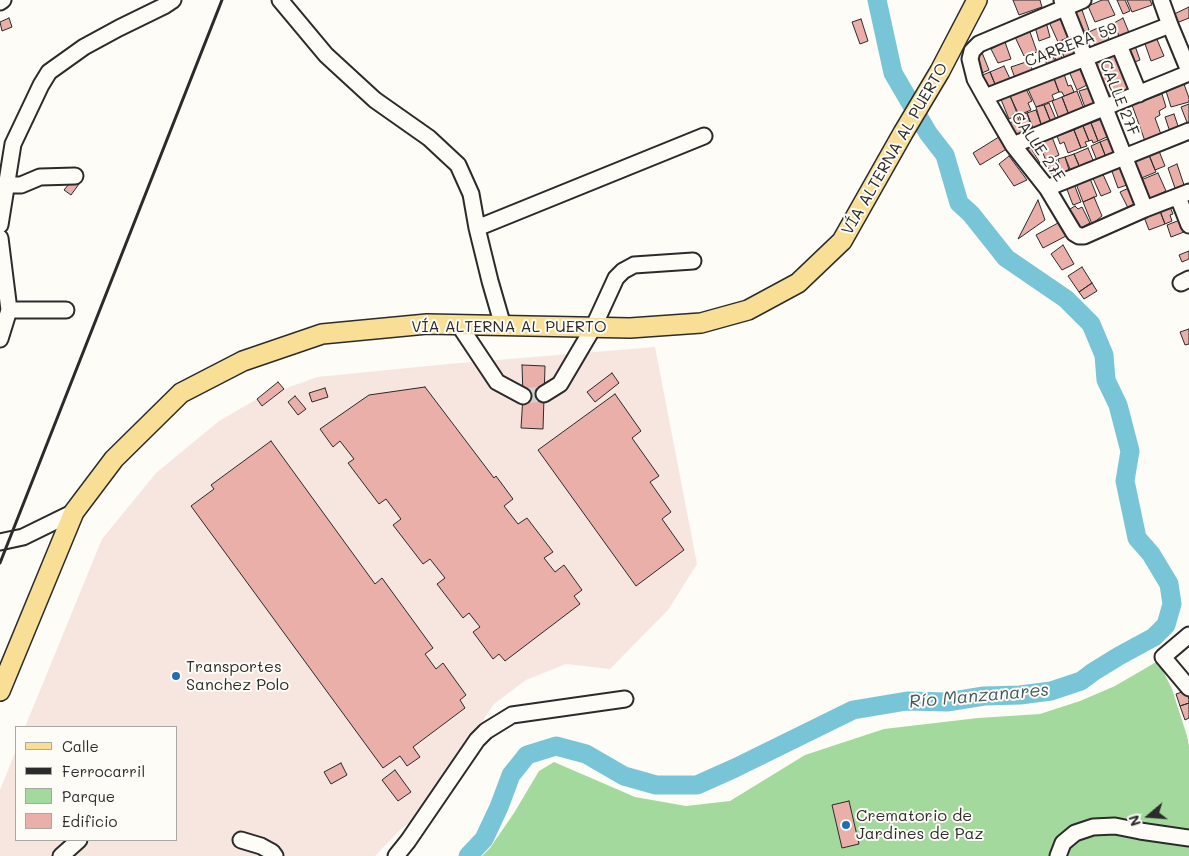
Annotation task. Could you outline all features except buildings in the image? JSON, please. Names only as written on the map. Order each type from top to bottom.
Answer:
[{"type":"main road","name":"VÍA ALTERNA AL PUERTO","points":[[0,691],[74,512],[114,458],[181,393],[243,361],[322,334],[427,324],[630,328],[701,323],[748,310],[798,283],[842,241],[902,133],[940,71],[977,0]]},
{"type":"street","points":[[0,225],[7,185],[7,140],[49,72],[84,47],[173,0]]},
{"type":"street","points":[[280,0],[326,55],[375,100],[429,138],[458,165],[471,194],[477,228],[503,326]]},
{"type":"street","name":"CALLE 27E","points":[[1083,0],[1063,4],[979,44],[972,51],[970,59],[976,79],[1013,145],[1046,188],[1074,233],[1084,236],[1145,209]]},
{"type":"street","points":[[1013,145],[1189,72],[1161,0]]},
{"type":"street","name":"CALLE 27F","points":[[1063,4],[1145,209]]},
{"type":"street","name":"CARRERA 59","points":[[985,97],[1170,26]]},
{"type":"street","points":[[1119,45],[1139,94]]},
{"type":"street","points":[[1046,188],[1189,131]]},
{"type":"street","points":[[477,228],[704,136]]},
{"type":"street","points":[[7,185],[21,185],[40,177],[75,176]]},
{"type":"street","points":[[1145,209],[1184,194],[1189,225]]},
{"type":"street","points":[[0,238],[9,310],[0,339]]},
{"type":"street","points":[[544,394],[560,384],[593,328],[616,278],[623,271],[634,265],[693,260]]},
{"type":"street","points":[[9,310],[66,310]]},
{"type":"street","points":[[459,325],[496,382],[523,396]]},
{"type":"street","points":[[0,542],[22,537],[74,512]]},
{"type":"street","points":[[1189,635],[1163,657],[1189,688]]},
{"type":"street","points":[[396,856],[477,740],[486,731],[512,715],[625,699]]},
{"type":"street","points":[[1058,856],[1063,843],[1075,833],[1093,827],[1115,826],[1189,838]]},
{"type":"street","points":[[241,840],[261,846],[272,852],[275,856]]},
{"type":"street","points":[[61,856],[78,841]]},
{"type":"shaded area","points":[[655,347],[697,564],[668,610],[610,669],[566,664],[526,680],[494,704],[419,815],[401,829],[375,856],[0,856],[0,790],[15,752],[15,841],[178,841],[178,726],[25,726],[102,539],[156,473],[219,421],[257,399],[263,406],[284,389],[317,377]]},
{"type":"green space","points":[[1158,661],[1172,689],[1189,746],[1189,856],[482,856],[490,848],[514,813],[539,771],[554,762],[635,797],[686,806],[730,801],[805,755],[884,729],[978,718],[1040,714],[1080,701],[1115,686]]},
{"type":"waterway","name":"Río Manzanares","points":[[468,856],[484,839],[511,775],[527,755],[556,746],[586,754],[624,776],[656,785],[697,785],[853,710],[907,701],[947,702],[984,696],[1020,695],[1051,691],[1081,681],[1119,656],[1154,637],[1166,625],[1172,604],[1169,584],[1151,554],[1137,538],[1125,481],[1130,451],[1118,405],[1106,380],[1104,355],[1091,324],[1066,299],[1006,258],[971,214],[959,203],[945,155],[928,133],[893,73],[877,0]]},
{"type":"tunnel","points":[[523,396],[544,394]]},
{"type":"railway","points":[[0,563],[222,0]]},
{"type":"place","name":"Transportes Sanchez Polo","points":[[176,676]]},
{"type":"place","name":"Crematorio de Jardines de Paz","points":[[846,825]]}]
